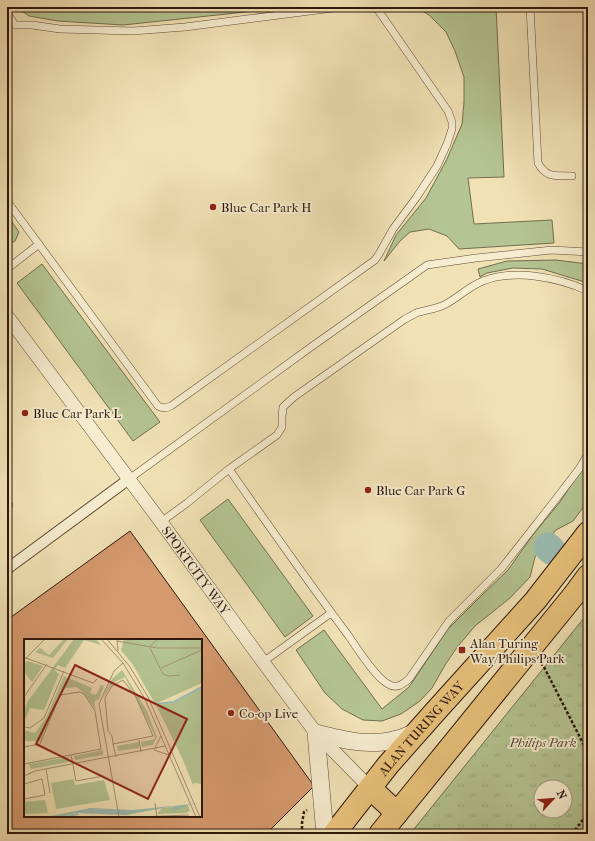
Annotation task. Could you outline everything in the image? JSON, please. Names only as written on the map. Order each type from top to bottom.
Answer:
[{"type":"highway","name":"ALAN TURING WAY","points":[[334,834],[388,765],[535,601],[588,533]]},
{"type":"highway","points":[[380,834],[588,576]]},
{"type":"highway","name":"SPORTCITY WAY","points":[[370,788],[397,813]]},
{"type":"street","name":"SPORTCITY WAY","points":[[7,316],[162,522],[316,733],[370,788]]},
{"type":"street","points":[[7,569],[129,479]]},
{"type":"street","points":[[325,834],[316,733],[344,740],[371,743],[398,739],[419,730]]},
{"type":"lane","points":[[7,13],[15,25],[32,25],[60,29],[133,31],[185,27],[341,7]]},
{"type":"lane","points":[[7,201],[158,406],[167,408],[172,406],[375,260],[393,228],[416,198],[437,166],[452,129],[452,122],[448,111],[378,10],[373,7]]},
{"type":"lane","points":[[530,7],[538,163],[543,170],[551,175],[572,176]]},
{"type":"lane","points":[[7,268],[39,244]]},
{"type":"lane","points":[[129,479],[427,265],[552,250],[588,252]]},
{"type":"lane","points":[[162,522],[229,469],[277,435],[282,426],[283,407],[294,397],[405,319],[416,313],[446,304],[469,288],[483,281],[513,275],[557,280],[588,291]]},
{"type":"lane","points":[[229,469],[373,670],[382,680],[394,687],[403,684],[409,679],[449,621],[501,569],[579,469],[588,454]]},
{"type":"lane","points":[[263,662],[331,613]]},
{"type":"path","points":[[531,646],[544,667],[588,753]]},
{"type":"path","points":[[572,834],[588,813]]},
{"type":"green space","points":[[16,7],[293,7],[123,25],[58,21],[29,16]]},
{"type":"green space","points":[[416,7],[496,7],[504,177],[468,178],[474,224],[552,220],[554,243],[459,249],[447,236],[429,229],[410,232],[400,241],[384,261],[396,235],[426,198],[447,159],[462,124],[464,77],[455,51],[446,32],[429,15]]},
{"type":"green space","points":[[7,215],[19,232],[15,241],[7,245]]},
{"type":"green space","points":[[556,260],[588,264],[588,283],[542,269],[513,268],[487,273],[480,277],[478,269],[507,261]]},
{"type":"green space","points":[[42,264],[160,422],[133,441],[17,283]]},
{"type":"green space","points":[[588,459],[588,501],[573,521],[556,530],[535,557],[530,577],[510,598],[475,626],[458,646],[432,688],[420,701],[401,714],[382,721],[363,720],[342,709],[325,693],[296,650],[324,630],[382,709],[409,687],[448,629],[508,570],[532,536],[560,502]]},
{"type":"green space","points":[[228,499],[313,616],[285,637],[200,520]]},
{"type":"green space","name":"Philips Park","points":[[588,613],[588,834],[410,834]]},
{"type":"building","name":"Co-op Live","points":[[130,531],[314,786],[266,834],[7,834],[7,620]]},
{"type":"waterway","points":[[548,547],[551,550]]},
{"type":"place","name":"Blue Car Park H","points":[[213,207]]},
{"type":"place","name":"Blue Car Park L","points":[[25,413]]},
{"type":"place","name":"Blue Car Park G","points":[[368,490]]},
{"type":"place","name":"Alan Turing Way/Philips Park","points":[[462,650]]},
{"type":"place","name":"Co-op Live","points":[[231,713]]}]
